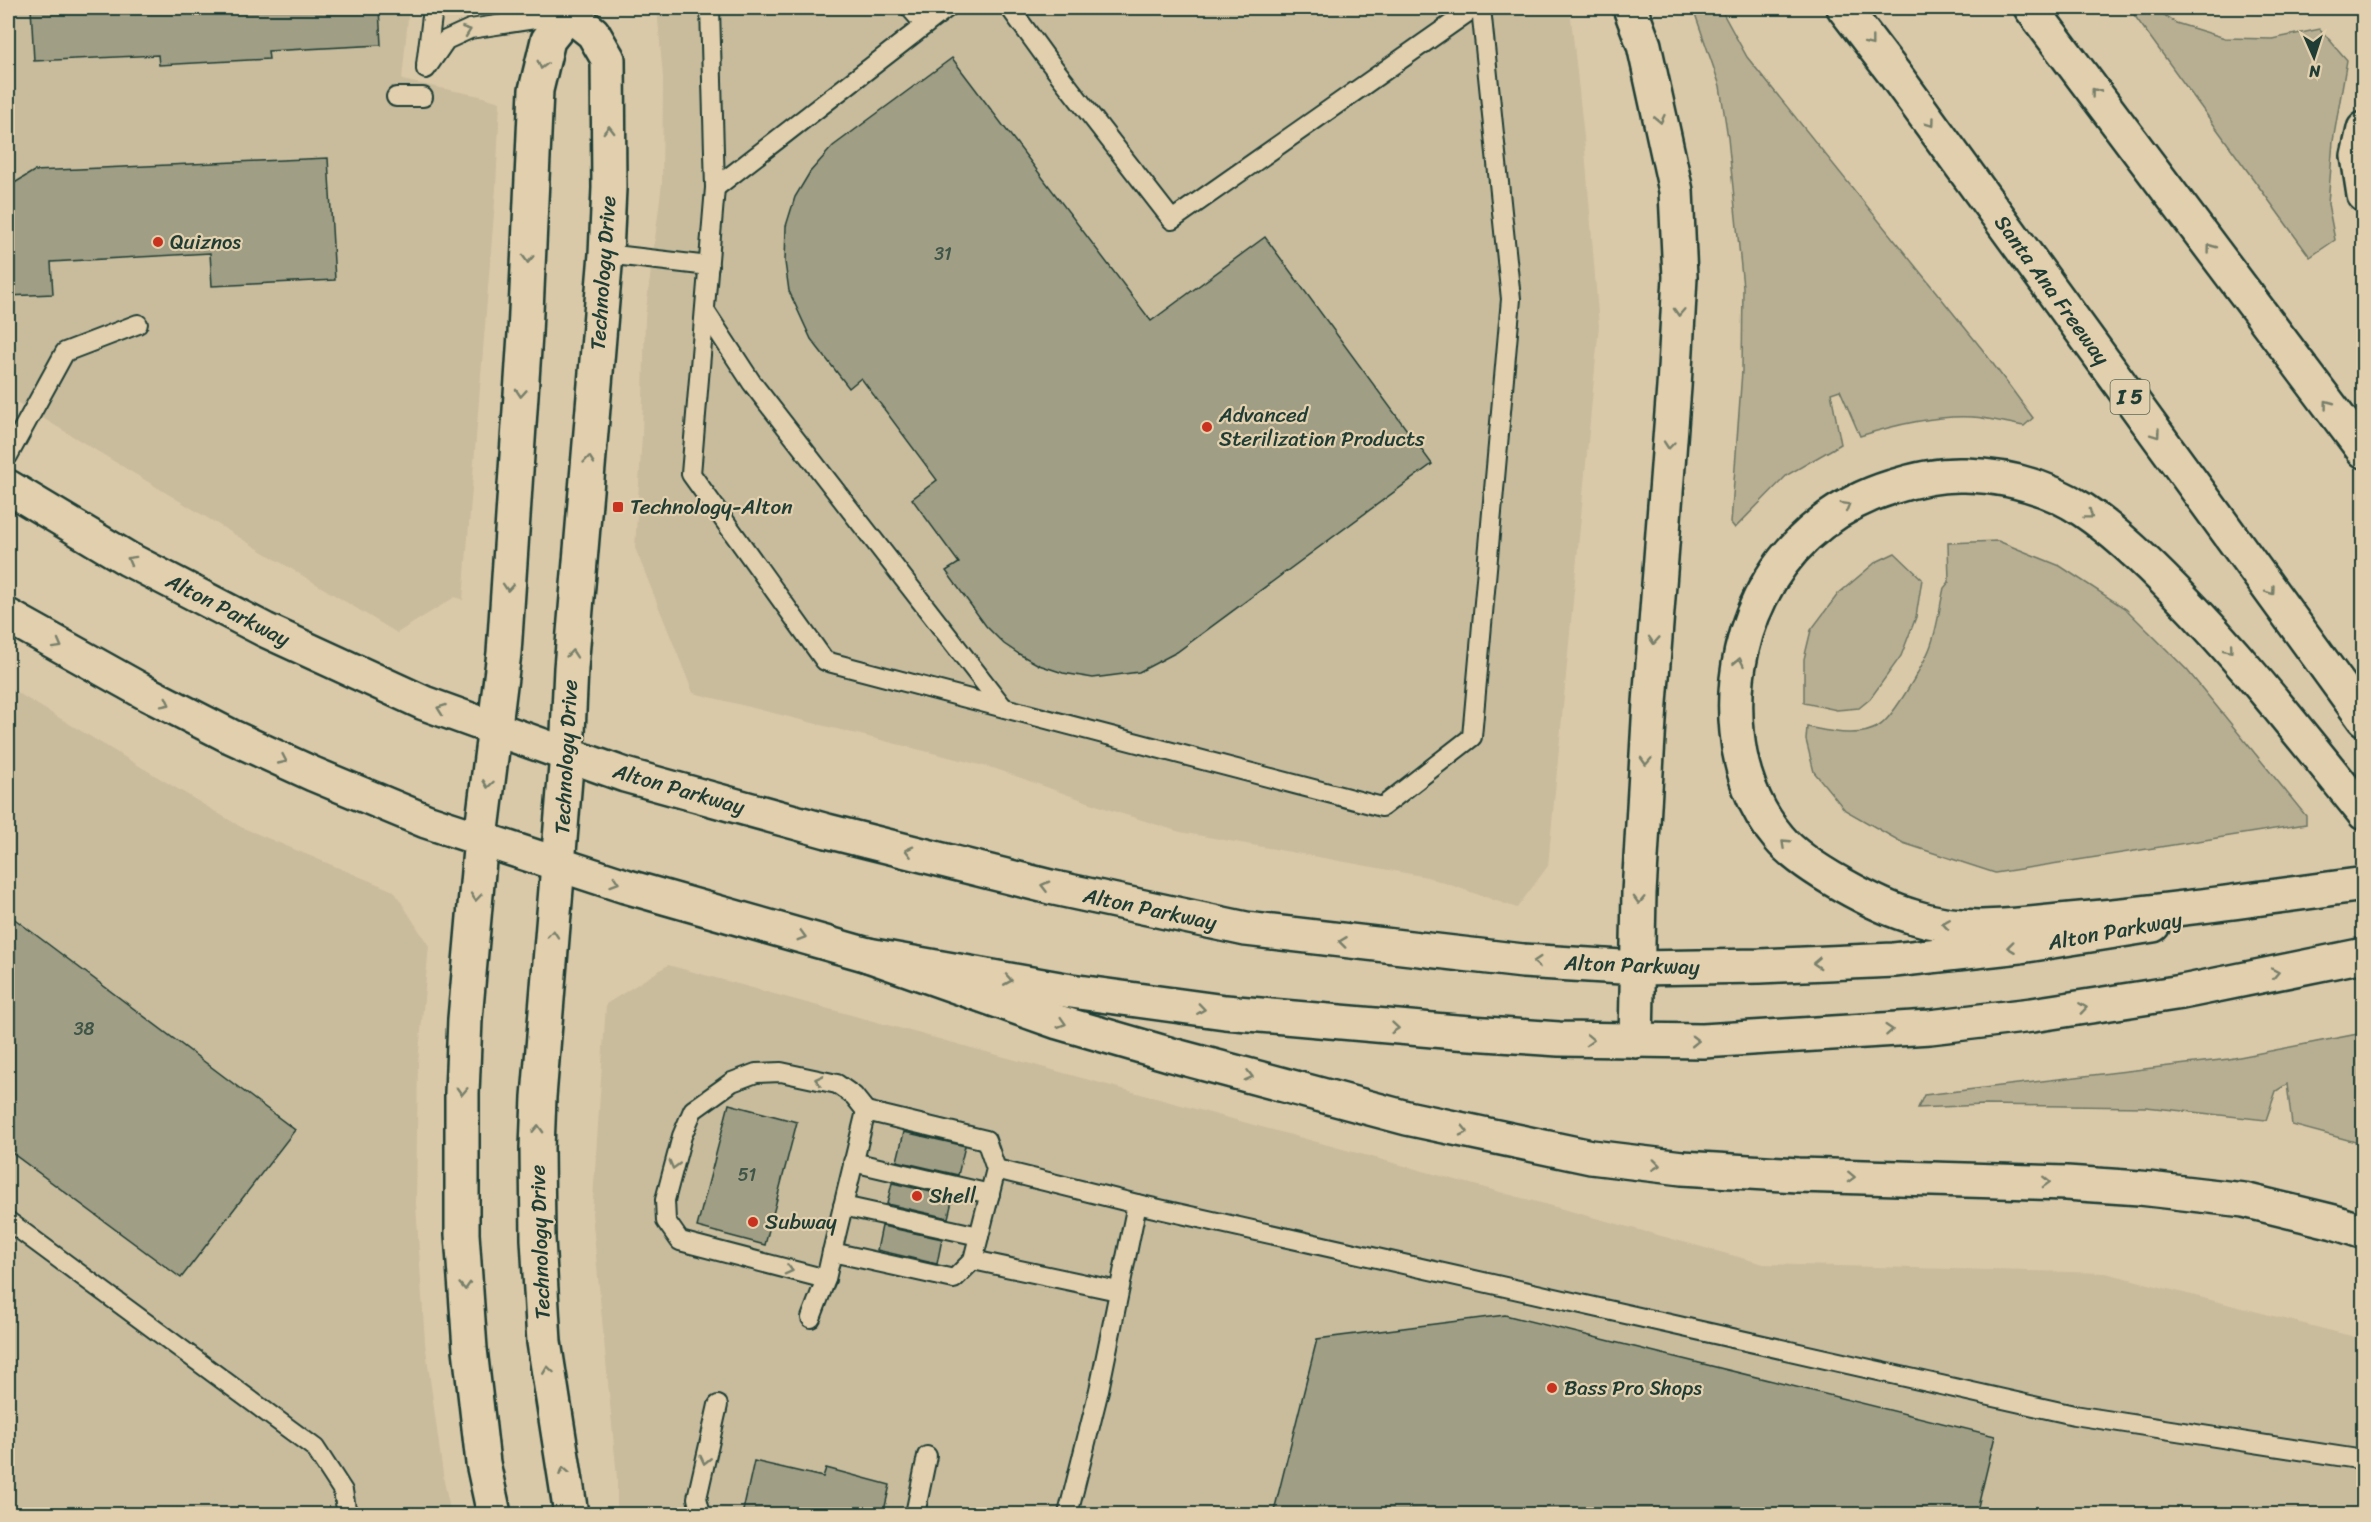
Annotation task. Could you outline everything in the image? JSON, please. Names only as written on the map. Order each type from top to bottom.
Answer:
[{"type":"main road","points":[[1630,8],[1644,45],[1676,191],[1680,277],[1675,377],[1650,703],[1636,1041]]},
{"type":"main road","name":"Santa Ana Freeway","points":[[1844,8],[1896,76],[2364,719]]},
{"type":"main road","points":[[2031,8],[2364,451]]},
{"type":"main road","name":"Technology Drive","points":[[568,11],[592,33],[608,59],[609,188],[606,254],[539,1097],[537,1192],[544,1342],[571,1515]]},
{"type":"main road","points":[[494,1515],[483,1463],[470,1349],[462,1234],[462,1093],[465,1019],[481,838],[504,653],[525,334],[536,90],[548,40],[568,11]]},
{"type":"main road","points":[[2364,129],[2358,156],[2364,195]]},
{"type":"main road","points":[[2361,885],[2133,915],[1972,928],[1940,924],[1880,904],[1813,867],[1781,841],[1751,792],[1738,742],[1734,708],[1737,675],[1746,630],[1761,595],[1780,564],[1804,537],[1836,512],[1857,500],[1912,480],[1946,474],[1982,475],[2037,487],[2081,509],[2138,553],[2214,631],[2364,813]]},
{"type":"main road","name":"Alton Parkway","points":[[8,487],[129,559],[265,630],[424,703],[496,729],[625,775],[827,831],[1050,887],[1246,929],[1523,961],[1638,968],[1772,966],[1894,960],[1956,954],[2134,929],[2361,885]]},
{"type":"main road","points":[[8,615],[148,694],[230,736],[313,774],[417,817],[625,886],[868,955],[1058,1022],[1407,1119],[1591,1157],[1682,1168],[1798,1175],[2066,1183],[2140,1188],[2244,1200],[2334,1222],[2364,1232]]},
{"type":"main road","points":[[868,955],[1071,991],[1236,1013],[1456,1032],[1636,1041],[1703,1041],[1849,1033],[2032,1016],[2128,1001],[2364,955]]},
{"type":"lane","points":[[433,8],[426,69],[446,40],[470,28],[568,11]]},
{"type":"lane","points":[[710,8],[715,188],[691,474],[825,661],[1382,807],[1472,736],[1511,299],[1481,8]]},
{"type":"lane","points":[[910,8],[925,25]]},
{"type":"lane","points":[[715,188],[947,8]]},
{"type":"lane","points":[[1010,8],[1047,60],[1172,220],[1474,8]]},
{"type":"lane","points":[[396,97],[423,97]]},
{"type":"lane","points":[[606,254],[708,266]]},
{"type":"lane","points":[[705,311],[752,382],[1003,707]]},
{"type":"lane","points":[[8,456],[65,352],[138,324]]},
{"type":"lane","points":[[826,1279],[680,1241],[666,1221],[665,1200],[682,1136],[693,1110],[732,1082],[756,1073],[781,1072],[837,1084],[854,1096],[866,1111],[986,1140],[996,1169],[973,1260],[954,1279],[832,1252]]},
{"type":"lane","points":[[810,1318],[826,1279],[866,1111]]},
{"type":"lane","points":[[854,1162],[990,1194]]},
{"type":"lane","points":[[996,1169],[1137,1204],[2074,1415],[2364,1460]]},
{"type":"lane","points":[[1068,1515],[1099,1390],[1137,1204]]},
{"type":"lane","points":[[843,1206],[979,1236]]},
{"type":"lane","points":[[8,1221],[315,1449],[343,1491],[347,1515]]},
{"type":"lane","points":[[973,1260],[1118,1291]]},
{"type":"lane","points":[[701,1515],[697,1498],[718,1404]]},
{"type":"lane","points":[[915,1515],[927,1456]]},
{"type":"shaded area","points":[[8,8],[409,8],[402,80],[500,102],[496,189],[463,600],[455,597],[397,633],[8,397]]},
{"type":"shaded area","points":[[657,8],[1570,8],[1584,137],[1599,326],[1548,866],[1517,908],[1427,877],[1180,832],[1113,811],[996,769],[693,693],[635,548],[642,434],[645,317],[662,183],[663,78]]},
{"type":"shaded area","points":[[1693,8],[1720,8],[1747,57],[1982,349],[2033,418],[2024,426],[1991,419],[1958,417],[1930,419],[1860,436],[1840,390],[1831,393],[1841,444],[1787,475],[1735,528],[1731,523],[1742,371],[1743,287],[1728,138],[1720,86]]},
{"type":"shaded area","points":[[2129,8],[2154,8],[2176,23],[2225,38],[2272,39],[2320,29],[2347,60],[2333,141],[2328,204],[2335,240],[2310,257]]},
{"type":"shaded area","points":[[1998,541],[2060,566],[2126,609],[2187,670],[2306,816],[2306,824],[1995,873],[1903,843],[1845,810],[1814,772],[1806,740],[1807,727],[1853,733],[1871,730],[1885,721],[1909,687],[1932,642],[1944,588],[1949,582],[1948,543]]},
{"type":"shaded area","points":[[1895,553],[1922,579],[1916,617],[1901,656],[1870,699],[1859,708],[1837,710],[1804,703],[1804,659],[1811,630],[1838,594],[1876,562]]},
{"type":"shaded area","points":[[8,687],[241,827],[394,891],[429,946],[418,1063],[416,1204],[425,1342],[444,1481],[451,1514],[8,1514]]},
{"type":"shaded area","points":[[668,965],[1764,1264],[2106,1273],[2363,1339],[2363,1514],[617,1514],[617,1478],[592,1214],[606,1004]]},
{"type":"shaded area","points":[[2363,1033],[2363,1144],[2292,1125],[2287,1084],[2276,1091],[2266,1120],[2146,1107],[1983,1105],[1918,1108],[1924,1095],[2229,1059]]},
{"type":"building","points":[[31,8],[379,8],[381,45],[268,51],[269,59],[159,65],[158,55],[34,61]]},
{"type":"building","points":[[952,58],[1151,321],[1265,237],[1432,464],[1177,652],[1139,672],[1093,678],[1063,673],[1039,665],[1019,654],[1004,644],[986,626],[946,571],[959,563],[912,499],[937,480],[861,378],[849,388],[811,339],[789,291],[785,262],[786,226],[795,197],[810,172],[833,146]]},
{"type":"building","points":[[328,158],[335,280],[212,286],[210,253],[51,262],[53,294],[8,296],[8,187],[34,171]]},
{"type":"building","points":[[8,914],[295,1130],[181,1278],[8,1150]]},
{"type":"building","points":[[729,1104],[797,1122],[765,1245],[697,1227]]},
{"type":"building","points":[[904,1132],[965,1146],[958,1175],[897,1161]]},
{"type":"building","points":[[892,1183],[953,1197],[948,1218],[887,1204]]},
{"type":"building","points":[[882,1226],[942,1239],[937,1264],[877,1250]]},
{"type":"building","name":"Bass Pro Shops","points":[[1505,1315],[1995,1436],[1976,1515],[1273,1515],[1317,1339]]},
{"type":"building","points":[[754,1461],[823,1477],[826,1468],[890,1485],[883,1515],[742,1515]]},
{"type":"place","name":"Quiznos","points":[[158,242]]},
{"type":"place","name":"Advanced Sterilization Products","points":[[1207,427]]},
{"type":"place","name":"Technology-Alton","points":[[618,507]]},
{"type":"place","name":"Shell","points":[[917,1196]]},
{"type":"place","name":"Subway","points":[[753,1222]]},
{"type":"place","name":"Bass Pro Shops","points":[[1552,1388]]}]
